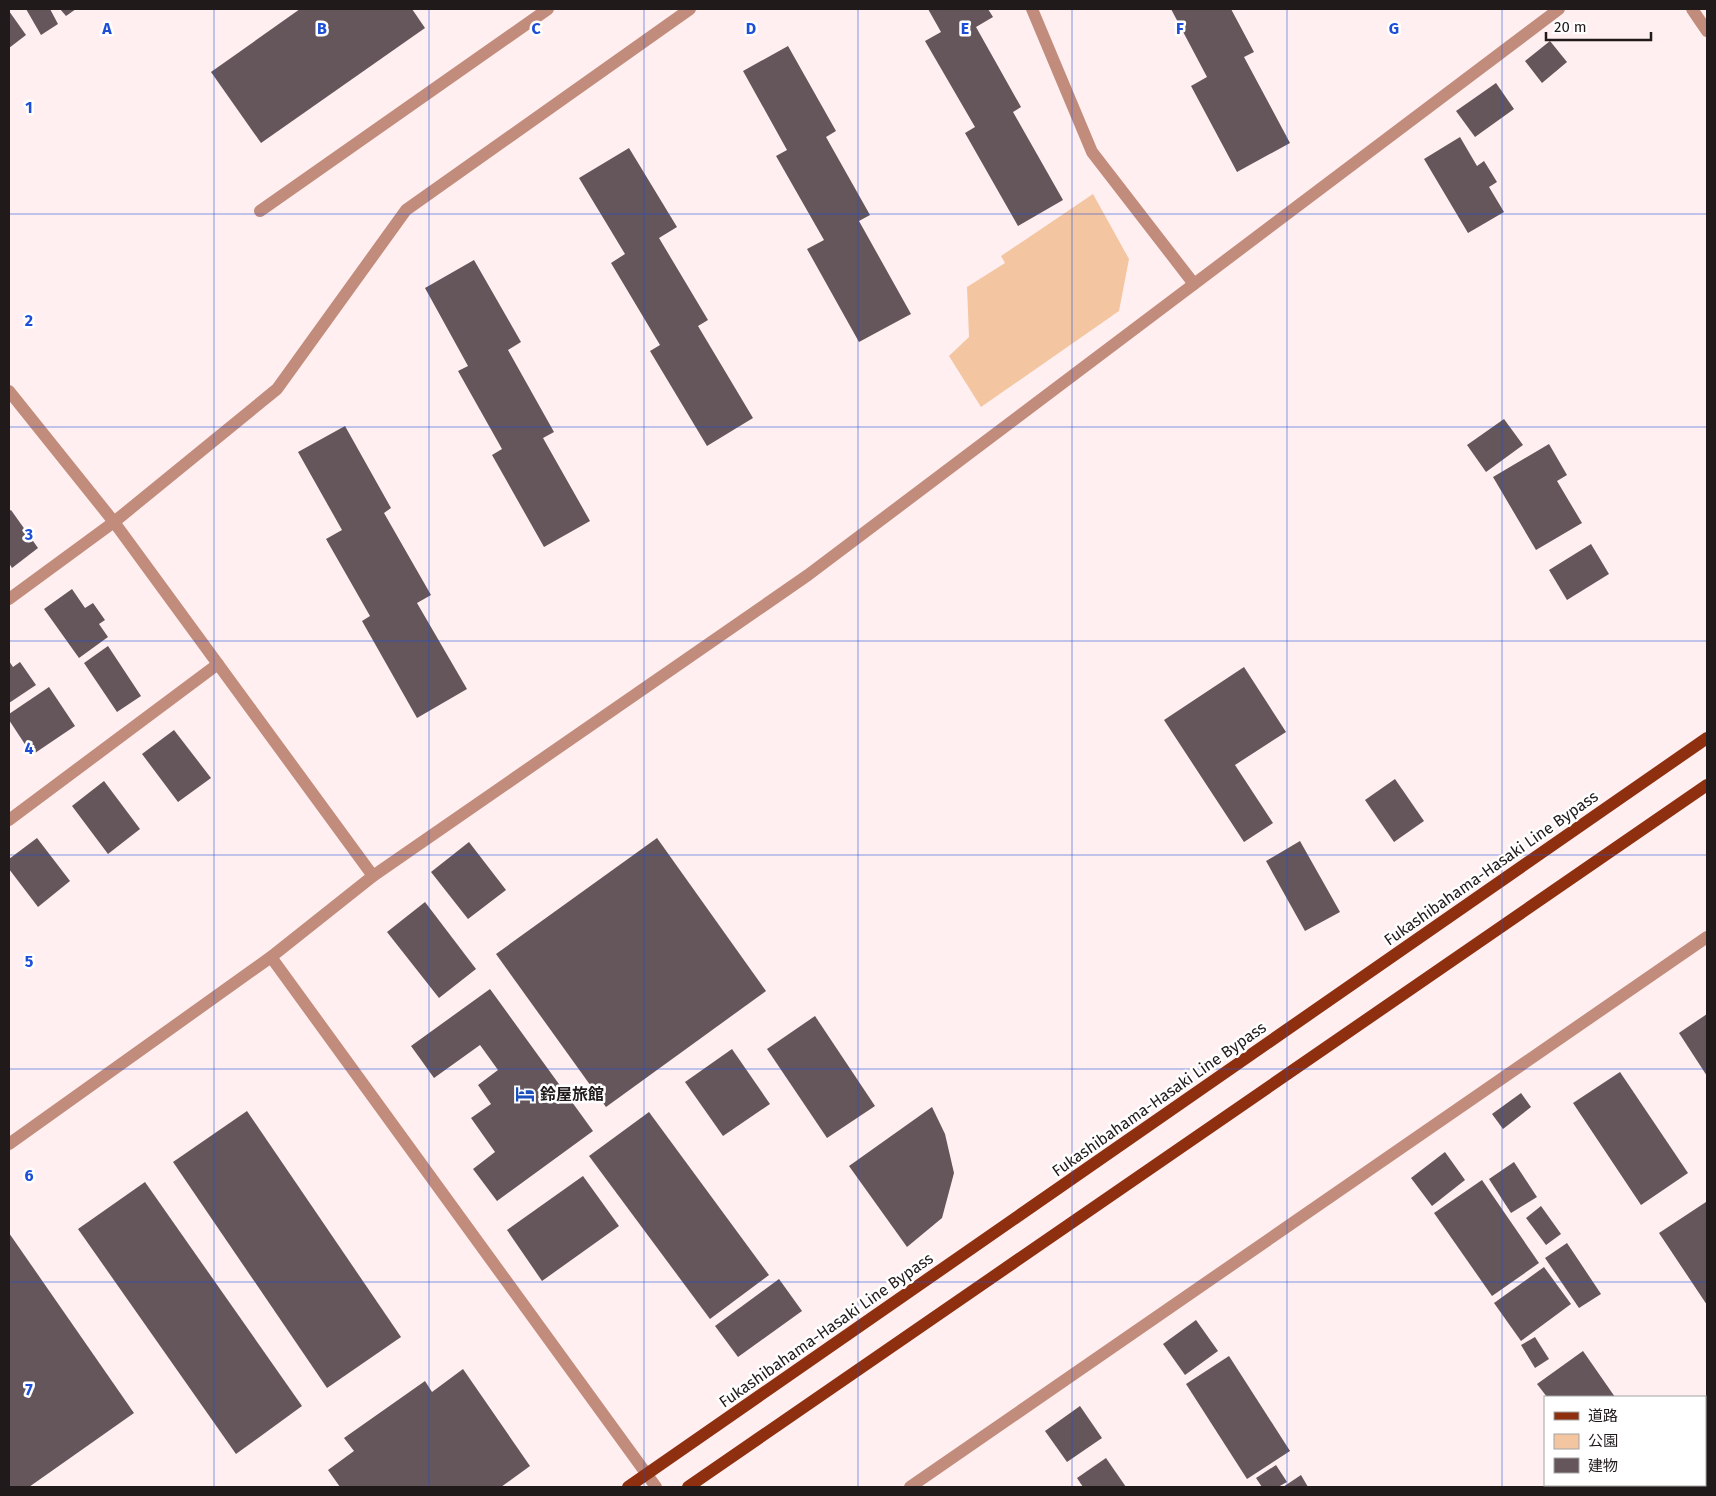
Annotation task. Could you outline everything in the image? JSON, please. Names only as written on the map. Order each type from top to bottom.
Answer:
[{"type":"main road","name":"Fukashibahama-Hasaki Line Bypass","points":[[628,1487],[1707,738]]},
{"type":"main road","points":[[688,1487],[1707,784]]},
{"type":"street","points":[[260,211],[548,9]]},
{"type":"street","points":[[9,599],[114,522],[277,389],[406,210],[690,9]]},
{"type":"street","points":[[1032,9],[1092,152],[1194,284]]},
{"type":"street","points":[[9,1144],[271,957],[373,876],[808,575],[1559,9]]},
{"type":"street","points":[[1692,9],[1707,31]]},
{"type":"street","points":[[9,391],[114,522],[373,876]]},
{"type":"street","points":[[9,820],[218,664]]},
{"type":"street","points":[[910,1487],[1707,937]]},
{"type":"street","points":[[271,957],[656,1487]]},
{"type":"green space","points":[[1093,194],[1129,259],[1119,311],[981,407],[949,356],[969,337],[967,287],[1005,263],[1001,256]]},
{"type":"building","points":[[26,9],[50,9],[58,24],[41,35]]},
{"type":"building","points":[[60,9],[76,9],[66,16]]},
{"type":"building","points":[[300,9],[412,9],[425,28],[261,143],[211,72]]},
{"type":"building","points":[[928,9],[988,9],[993,17],[976,27],[1021,107],[1013,112],[1063,200],[1018,226],[965,133],[975,127],[925,41],[941,32]]},
{"type":"building","points":[[1171,9],[1231,9],[1254,52],[1244,57],[1290,143],[1237,172],[1191,86],[1207,77]]},
{"type":"building","points":[[9,11],[26,35],[9,48]]},
{"type":"building","points":[[1550,41],[1567,62],[1542,83],[1525,61]]},
{"type":"building","points":[[788,46],[836,131],[826,137],[870,215],[859,221],[911,314],[859,342],[807,249],[824,240],[776,156],[787,150],[743,71]]},
{"type":"building","points":[[1496,83],[1514,109],[1475,137],[1456,111]]},
{"type":"building","points":[[1460,137],[1477,166],[1484,161],[1497,182],[1489,187],[1504,212],[1468,233],[1424,159]]},
{"type":"building","points":[[629,148],[677,227],[659,238],[708,320],[698,326],[753,418],[707,446],[650,351],[660,345],[611,263],[625,254],[579,178]]},
{"type":"building","points":[[474,260],[521,342],[508,350],[554,432],[543,438],[590,521],[544,547],[492,455],[502,449],[458,371],[468,366],[425,288]]},
{"type":"building","points":[[1504,419],[1523,445],[1486,472],[1467,445]]},
{"type":"building","points":[[345,426],[391,508],[384,513],[431,595],[417,603],[467,689],[417,718],[362,621],[370,616],[326,539],[342,530],[298,452]]},
{"type":"building","points":[[1549,444],[1567,475],[1557,481],[1582,523],[1536,550],[1493,477]]},
{"type":"building","points":[[11,510],[38,548],[12,568],[9,563],[9,511]]},
{"type":"building","points":[[1591,544],[1609,574],[1567,600],[1549,570]]},
{"type":"building","points":[[72,589],[85,608],[93,603],[105,620],[99,624],[108,637],[79,658],[44,609]]},
{"type":"building","points":[[108,646],[141,696],[117,712],[84,663]]},
{"type":"building","points":[[9,661],[13,667],[20,662],[36,685],[9,703]]},
{"type":"building","points":[[1244,667],[1286,732],[1235,765],[1273,823],[1244,842],[1164,720]]},
{"type":"building","points":[[49,687],[75,726],[32,755],[9,720],[9,714]]},
{"type":"building","points":[[174,730],[211,778],[178,802],[142,754]]},
{"type":"building","points":[[1395,779],[1424,821],[1394,842],[1365,800]]},
{"type":"building","points":[[104,781],[140,829],[108,854],[72,806]]},
{"type":"building","points":[[37,838],[70,881],[38,907],[9,869],[9,859]]},
{"type":"building","points":[[657,838],[766,991],[606,1107],[496,954]]},
{"type":"building","points":[[1300,841],[1340,912],[1305,931],[1266,861]]},
{"type":"building","points":[[469,842],[506,890],[468,919],[431,872]]},
{"type":"building","points":[[425,902],[476,969],[439,998],[387,932]]},
{"type":"building","name":"鈴屋旅館","points":[[490,989],[593,1131],[497,1201],[473,1169],[495,1152],[471,1118],[491,1104],[478,1085],[498,1070],[480,1045],[434,1078],[411,1046]]},
{"type":"building","points":[[1707,1014],[1707,1076],[1679,1033]]},
{"type":"building","points":[[815,1016],[875,1106],[827,1138],[767,1049]]},
{"type":"building","points":[[732,1049],[770,1104],[723,1136],[685,1082]]},
{"type":"building","points":[[1620,1072],[1688,1173],[1641,1205],[1573,1103]]},
{"type":"building","points":[[1521,1093],[1531,1107],[1503,1129],[1492,1114]]},
{"type":"building","points":[[932,1107],[945,1134],[954,1173],[942,1218],[907,1247],[849,1166]]},
{"type":"building","points":[[247,1111],[401,1337],[327,1388],[173,1162]]},
{"type":"building","points":[[649,1112],[769,1275],[710,1319],[589,1156]]},
{"type":"building","points":[[1445,1152],[1465,1180],[1432,1206],[1411,1178]]},
{"type":"building","points":[[1514,1162],[1537,1197],[1511,1213],[1489,1179]]},
{"type":"building","points":[[583,1176],[619,1226],[542,1281],[507,1230]]},
{"type":"building","points":[[1482,1180],[1539,1263],[1492,1296],[1434,1213]]},
{"type":"building","points":[[145,1182],[302,1406],[236,1454],[78,1229]]},
{"type":"building","points":[[1707,1203],[1707,1305],[1659,1233]]},
{"type":"building","points":[[1541,1206],[1561,1234],[1546,1245],[1526,1218]]},
{"type":"building","points":[[9,1233],[134,1413],[29,1487],[9,1487]]},
{"type":"building","points":[[1567,1243],[1601,1294],[1579,1308],[1545,1258]]},
{"type":"building","points":[[1544,1267],[1571,1304],[1521,1341],[1494,1303]]},
{"type":"building","points":[[779,1279],[802,1311],[738,1357],[715,1326]]},
{"type":"building","points":[[1196,1320],[1218,1351],[1185,1375],[1163,1344]]},
{"type":"building","points":[[1535,1337],[1549,1359],[1535,1368],[1521,1345]]},
{"type":"building","points":[[1583,1351],[1614,1396],[1546,1396],[1537,1384]]},
{"type":"building","points":[[1229,1356],[1290,1451],[1247,1479],[1186,1384]]},
{"type":"building","points":[[463,1369],[530,1466],[501,1487],[340,1487],[328,1470],[354,1451],[344,1438],[425,1381],[432,1392]]},
{"type":"building","points":[[1080,1406],[1102,1438],[1067,1462],[1045,1431]]},
{"type":"building","points":[[1106,1458],[1126,1487],[1083,1487],[1077,1478]]},
{"type":"building","points":[[1276,1465],[1287,1482],[1278,1487],[1262,1487],[1256,1478]]},
{"type":"building","points":[[1706,1471],[1707,1487],[1702,1487],[1706,1486]]},
{"type":"building","points":[[1301,1475],[1308,1487],[1283,1487]]},
{"type":"building","points":[[1615,1486],[1652,1486],[1650,1487]]},
{"type":"place","name":"鈴屋旅館","points":[[525,1094]]}]
